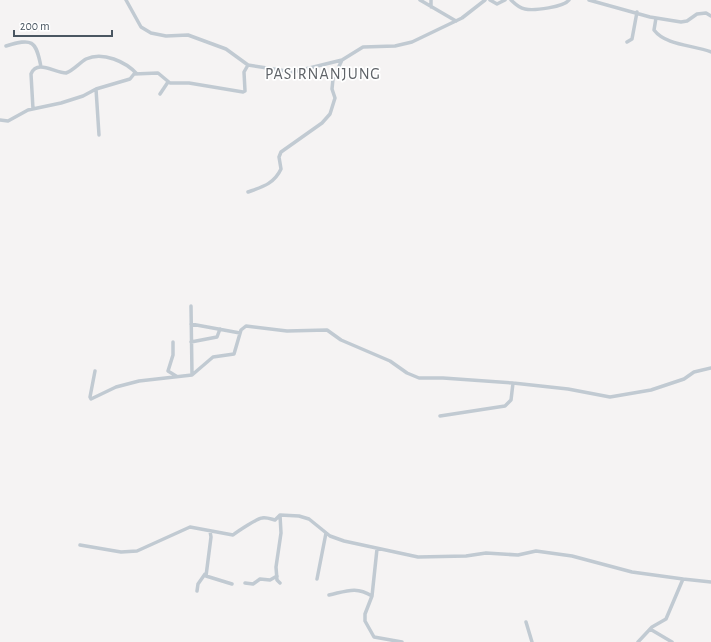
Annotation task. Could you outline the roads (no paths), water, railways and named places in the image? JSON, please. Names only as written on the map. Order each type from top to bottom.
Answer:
[{"type":"street","points":[[126,0],[141,27],[147,32],[162,36],[188,35],[226,49],[248,65],[297,72],[342,60],[363,47],[395,46],[412,42],[456,21],[485,0]]},
{"type":"street","points":[[420,0],[456,21]]},
{"type":"street","points":[[431,7],[432,0]]},
{"type":"street","points":[[490,0],[497,4],[504,0]]},
{"type":"street","points":[[511,0],[522,8],[532,9],[562,5],[569,0]]},
{"type":"street","points":[[589,0],[656,18],[684,22],[697,14],[707,13],[711,16]]},
{"type":"street","points":[[627,42],[632,39],[637,12]]},
{"type":"street","points":[[656,18],[654,30],[662,36],[685,46],[711,52]]},
{"type":"street","points":[[6,46],[23,41],[33,45],[38,50],[41,67]]},
{"type":"street","points":[[34,109],[31,74],[33,70],[41,67],[66,73],[87,59],[100,56],[124,63],[137,74]]},
{"type":"street","points":[[248,192],[267,186],[281,169],[279,156],[281,152],[322,123],[330,114],[335,98],[332,89],[332,79],[342,60]]},
{"type":"street","points":[[0,120],[8,121],[22,113],[61,103],[96,89],[130,79],[137,74],[158,73],[168,82],[189,83],[244,91],[244,72],[248,65]]},
{"type":"street","points":[[160,94],[168,82]]},
{"type":"street","points":[[96,89],[99,135]]},
{"type":"street","points":[[191,306],[192,375]]},
{"type":"street","points":[[191,324],[240,333]]},
{"type":"street","points":[[95,371],[90,397],[92,399],[116,387],[177,376],[192,375],[213,357],[234,354],[242,327],[246,326],[287,331],[327,330],[341,340],[383,358],[418,378],[443,378],[513,383],[568,389],[612,397],[663,387],[694,372],[711,368]]},
{"type":"street","points":[[191,342],[217,337],[220,329]]},
{"type":"street","points":[[173,342],[173,355],[168,371],[177,376]]},
{"type":"street","points":[[440,416],[505,406],[511,400],[513,383]]},
{"type":"street","points":[[280,515],[281,533],[276,567],[277,580],[280,583]]},
{"type":"street","points":[[80,545],[130,552],[145,548],[190,528],[233,535],[241,528],[248,526],[255,520],[262,517],[275,520],[280,515],[303,517],[314,522],[326,533],[344,541],[424,558],[486,553],[518,555],[536,551],[572,556],[632,572],[711,582]]},
{"type":"street","points":[[197,591],[198,584],[205,574],[211,537],[210,531]]},
{"type":"street","points":[[318,579],[326,533]]},
{"type":"street","points":[[377,549],[372,596],[365,614],[365,621],[368,624],[371,634],[376,638],[402,642]]},
{"type":"street","points":[[205,574],[232,584]]},
{"type":"street","points":[[245,583],[253,584],[260,579],[270,580],[277,576]]},
{"type":"street","points":[[638,642],[650,628],[666,619],[683,579]]},
{"type":"street","points":[[329,595],[362,590],[372,596]]},
{"type":"street","points":[[526,622],[532,642]]},
{"type":"street","points":[[650,628],[672,642]]},
{"type":"district","name":"PASIRNANJUNG","points":[[323,73]]}]
